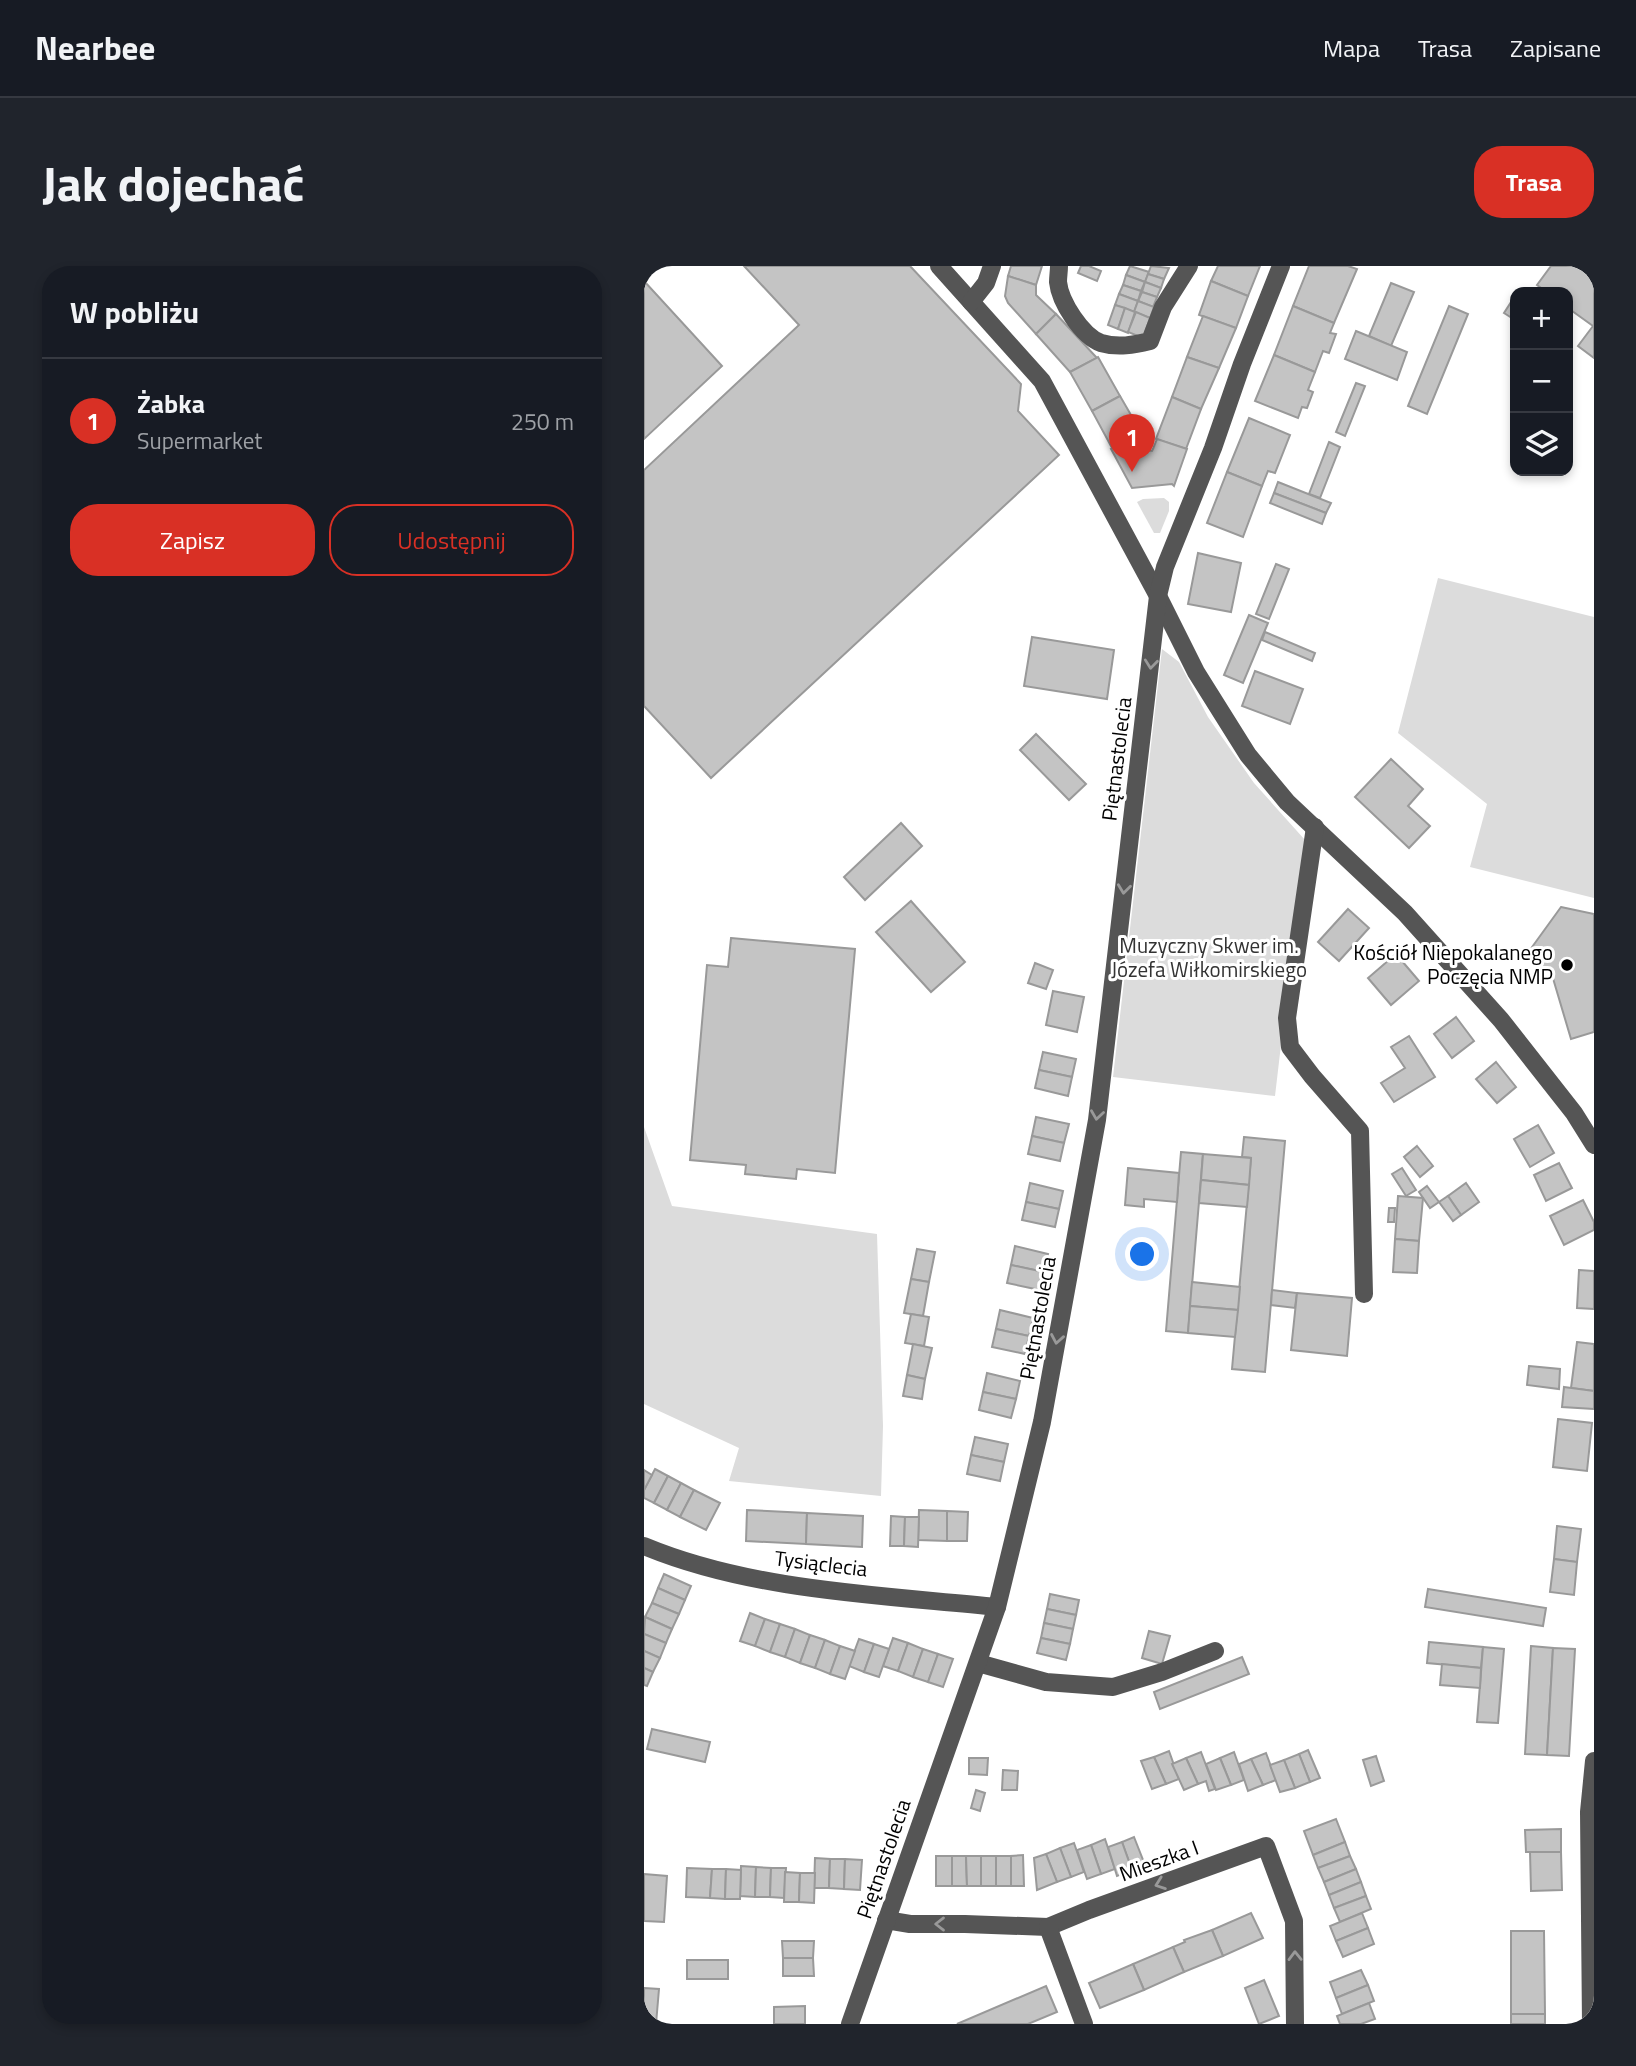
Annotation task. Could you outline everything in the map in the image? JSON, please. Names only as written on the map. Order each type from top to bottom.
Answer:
[{"type":"street","points":[[939,266],[1042,381],[1196,672],[1248,755],[1287,802],[1405,912],[1502,1020],[1574,1113],[1594,1145]]},
{"type":"street","points":[[971,302],[986,283],[992,266]]},
{"type":"street","points":[[1059,266],[1058,284],[1065,304],[1078,324],[1101,342],[1131,346],[1150,341],[1163,307],[1189,266]]},
{"type":"street","name":"Piętnastolecia","points":[[850,2024],[997,1608],[1042,1422],[1097,1120],[1158,596],[1166,567],[1213,448],[1241,364],[1281,266]]},
{"type":"street","points":[[1315,827],[1287,1018],[1290,1047],[1360,1131],[1364,1294]]},
{"type":"street","name":"Tysiąclecia","points":[[644,1546],[737,1576],[817,1588],[997,1608]]},
{"type":"street","points":[[978,1663],[1046,1682],[1113,1687],[1162,1672],[1215,1651]]},
{"type":"street","points":[[1591,2024],[1594,1760]]},
{"type":"street","name":"Mieszka I","points":[[886,1920],[910,1924],[1048,1927],[1266,1846],[1294,1921],[1295,2024]]},
{"type":"street","points":[[1048,1927],[1084,2024]]},
{"type":"green space","points":[[1164,498],[1169,502],[1169,511],[1160,533],[1154,533],[1137,502]]},
{"type":"green space","points":[[1438,578],[1594,617],[1594,898],[1470,867],[1487,804],[1398,733]]},
{"type":"green space","name":"Muzyczny Skwer im. Józefa Wiłkomirskiego","points":[[1162,649],[1179,662],[1208,717],[1254,783],[1305,840],[1275,1096],[1113,1077]]},
{"type":"green space","points":[[644,1127],[672,1206],[877,1234],[883,1426],[881,1496],[729,1481],[739,1448],[644,1404]]},
{"type":"building","points":[[744,266],[910,266],[1021,384],[1018,411],[1059,455],[711,778],[644,706],[644,470],[799,325]]},
{"type":"building","points":[[1011,266],[1042,266],[1036,285],[1008,276]]},
{"type":"building","points":[[1081,266],[1101,271],[1097,281],[1078,273]]},
{"type":"building","points":[[1130,266],[1149,272],[1145,282],[1126,275]]},
{"type":"building","points":[[1151,266],[1169,268],[1164,279],[1148,274]]},
{"type":"building","points":[[1218,266],[1260,266],[1248,296],[1211,281]]},
{"type":"building","points":[[1309,266],[1348,266],[1357,269],[1334,323],[1293,306]]},
{"type":"building","points":[[1551,266],[1594,268],[1594,358],[1578,346],[1593,326],[1573,312],[1573,287],[1537,285]]},
{"type":"building","points":[[1148,274],[1164,279],[1161,288],[1145,282]]},
{"type":"building","points":[[1126,275],[1145,282],[1141,291],[1123,285]]},
{"type":"building","points":[[1008,276],[1036,285],[1036,295],[1056,314],[1036,334],[1008,303],[1005,296]]},
{"type":"building","points":[[644,281],[722,366],[644,439]]},
{"type":"building","points":[[1211,281],[1248,296],[1236,328],[1199,315]]},
{"type":"building","points":[[1145,282],[1161,288],[1157,297],[1142,292]]},
{"type":"building","points":[[1391,283],[1414,292],[1391,346],[1369,336]]},
{"type":"building","points":[[1123,285],[1141,291],[1138,301],[1119,294]]},
{"type":"building","points":[[1142,292],[1157,297],[1153,307],[1138,301]]},
{"type":"building","points":[[1119,294],[1138,301],[1134,312],[1115,305]]},
{"type":"building","points":[[1138,301],[1154,307],[1150,318],[1134,312]]},
{"type":"building","points":[[1510,304],[1510,317],[1504,313]]},
{"type":"building","points":[[1115,305],[1125,308],[1118,329],[1108,325]]},
{"type":"building","points":[[1293,306],[1334,323],[1330,333],[1336,334],[1329,353],[1323,351],[1315,372],[1274,355]]},
{"type":"building","points":[[1449,306],[1468,314],[1427,414],[1408,406]]},
{"type":"building","points":[[1125,308],[1135,312],[1128,333],[1118,329]]},
{"type":"building","points":[[1136,312],[1150,318],[1143,338],[1128,332]]},
{"type":"building","points":[[1056,314],[1097,358],[1070,372],[1036,334]]},
{"type":"building","points":[[1203,316],[1236,328],[1219,368],[1187,357]]},
{"type":"building","points":[[1356,331],[1407,352],[1397,380],[1345,359]]},
{"type":"building","points":[[1274,355],[1315,372],[1308,390],[1313,392],[1307,408],[1302,407],[1298,418],[1255,401]]},
{"type":"building","points":[[1098,357],[1120,396],[1092,411],[1070,372]]},
{"type":"building","points":[[1187,357],[1219,368],[1201,409],[1172,397]]},
{"type":"building","points":[[1356,383],[1365,386],[1345,436],[1336,432]]},
{"type":"building","points":[[1120,396],[1142,434],[1112,448],[1092,411]]},
{"type":"building","points":[[1172,397],[1201,409],[1186,449],[1156,439]]},
{"type":"building","points":[[1249,418],[1290,435],[1275,473],[1268,471],[1262,486],[1227,472]]},
{"type":"building","points":[[1140,435],[1146,450],[1152,451],[1157,439],[1187,449],[1174,486],[1132,488],[1111,449]]},
{"type":"building","points":[[1329,442],[1340,447],[1320,498],[1309,494]]},
{"type":"building","points":[[1227,472],[1262,486],[1243,537],[1207,523]]},
{"type":"building","points":[[1278,482],[1331,503],[1326,513],[1274,493]]},
{"type":"building","points":[[1274,493],[1326,513],[1322,524],[1270,503]]},
{"type":"building","points":[[1198,553],[1241,563],[1231,612],[1188,604]]},
{"type":"building","points":[[1276,564],[1289,569],[1269,619],[1256,614]]},
{"type":"building","points":[[1249,615],[1268,623],[1243,683],[1224,675]]},
{"type":"building","points":[[1265,632],[1315,653],[1312,661],[1262,640]]},
{"type":"building","points":[[1032,637],[1114,650],[1107,699],[1024,686]]},
{"type":"building","points":[[1255,671],[1303,689],[1290,724],[1242,706]]},
{"type":"building","points":[[1036,734],[1086,784],[1069,800],[1020,750]]},
{"type":"building","points":[[1391,759],[1423,789],[1408,806],[1430,826],[1409,848],[1355,797]]},
{"type":"building","points":[[901,823],[922,846],[865,900],[844,877]]},
{"type":"building","points":[[911,901],[965,962],[931,992],[876,932]]},
{"type":"building","name":"Kościół Niepokalanego Poczęcia NMP","points":[[1561,907],[1594,914],[1594,1032],[1571,1039],[1552,975],[1527,954]]},
{"type":"building","points":[[1348,909],[1369,928],[1339,961],[1318,942]]},
{"type":"building","points":[[731,938],[855,949],[835,1173],[797,1169],[796,1179],[745,1174],[746,1165],[690,1160],[707,965],[728,967]]},
{"type":"building","points":[[1396,954],[1419,981],[1391,1005],[1368,978]]},
{"type":"building","points":[[1035,963],[1053,970],[1046,989],[1028,983]]},
{"type":"building","points":[[1053,991],[1084,997],[1077,1032],[1046,1025]]},
{"type":"building","points":[[1456,1017],[1474,1041],[1452,1058],[1434,1034]]},
{"type":"building","points":[[1409,1036],[1435,1077],[1394,1102],[1381,1083],[1405,1068],[1391,1047]]},
{"type":"building","points":[[1043,1052],[1076,1059],[1072,1077],[1039,1070]]},
{"type":"building","points":[[1496,1062],[1516,1087],[1497,1103],[1476,1079]]},
{"type":"building","points":[[1039,1070],[1072,1077],[1068,1096],[1035,1088]]},
{"type":"building","points":[[1036,1117],[1069,1124],[1064,1143],[1032,1136]]},
{"type":"building","points":[[1538,1125],[1554,1153],[1530,1167],[1514,1139]]},
{"type":"building","points":[[1032,1136],[1064,1143],[1060,1161],[1028,1154]]},
{"type":"building","points":[[1244,1137],[1285,1141],[1265,1372],[1232,1369],[1251,1158],[1242,1157]]},
{"type":"building","points":[[1417,1146],[1433,1166],[1420,1177],[1404,1157]]},
{"type":"building","points":[[1181,1152],[1203,1154],[1188,1333],[1166,1331]]},
{"type":"building","points":[[1203,1154],[1251,1158],[1249,1185],[1201,1180]]},
{"type":"building","points":[[1559,1163],[1572,1188],[1546,1201],[1534,1175]]},
{"type":"building","points":[[1128,1168],[1179,1173],[1177,1202],[1144,1199],[1144,1207],[1125,1205]]},
{"type":"building","points":[[1402,1168],[1416,1190],[1406,1196],[1392,1174]]},
{"type":"building","points":[[1201,1180],[1249,1185],[1247,1207],[1199,1203]]},
{"type":"building","points":[[1030,1183],[1063,1191],[1059,1209],[1026,1202]]},
{"type":"building","points":[[1466,1183],[1479,1202],[1461,1215],[1448,1196]]},
{"type":"building","points":[[1427,1186],[1439,1202],[1430,1208],[1419,1192]]},
{"type":"building","points":[[1398,1196],[1423,1198],[1419,1241],[1395,1239]]},
{"type":"building","points":[[1448,1196],[1461,1215],[1453,1221],[1439,1202]]},
{"type":"building","points":[[1583,1200],[1594,1222],[1594,1230],[1564,1245],[1550,1216]]},
{"type":"building","points":[[1026,1202],[1059,1209],[1055,1227],[1022,1220]]},
{"type":"building","points":[[1389,1208],[1395,1208],[1394,1222],[1388,1222]]},
{"type":"building","points":[[1395,1239],[1419,1241],[1417,1273],[1393,1272]]},
{"type":"building","points":[[1015,1246],[1048,1254],[1044,1272],[1011,1265]]},
{"type":"building","points":[[917,1249],[935,1252],[929,1282],[911,1279]]},
{"type":"building","points":[[1011,1265],[1044,1272],[1040,1290],[1007,1283]]},
{"type":"building","points":[[1579,1270],[1594,1271],[1594,1309],[1577,1308]]},
{"type":"building","points":[[911,1279],[929,1282],[923,1316],[904,1313]]},
{"type":"building","points":[[1192,1282],[1240,1287],[1238,1310],[1190,1306]]},
{"type":"building","points":[[1272,1290],[1297,1293],[1295,1308],[1271,1305]]},
{"type":"building","points":[[1297,1293],[1352,1298],[1347,1356],[1291,1350]]},
{"type":"building","points":[[1190,1306],[1238,1310],[1235,1337],[1188,1333]]},
{"type":"building","points":[[1000,1310],[1033,1318],[1029,1336],[996,1329]]},
{"type":"building","points":[[911,1314],[929,1317],[924,1346],[905,1343]]},
{"type":"building","points":[[996,1329],[1029,1336],[1025,1354],[992,1347]]},
{"type":"building","points":[[1577,1342],[1594,1344],[1594,1391],[1571,1388]]},
{"type":"building","points":[[913,1344],[932,1348],[925,1379],[907,1375]]},
{"type":"building","points":[[1529,1366],[1560,1369],[1559,1389],[1527,1385]]},
{"type":"building","points":[[987,1373],[1020,1381],[1016,1399],[983,1392]]},
{"type":"building","points":[[907,1375],[925,1379],[922,1399],[903,1396]]},
{"type":"building","points":[[1564,1387],[1594,1391],[1594,1409],[1562,1407]]},
{"type":"building","points":[[983,1392],[1016,1399],[1011,1418],[979,1410]]},
{"type":"building","points":[[1558,1419],[1592,1423],[1587,1471],[1553,1467]]},
{"type":"building","points":[[975,1437],[1008,1444],[1004,1462],[971,1455]]},
{"type":"building","points":[[971,1455],[1004,1462],[1000,1481],[967,1474]]},
{"type":"building","points":[[655,1469],[668,1476],[654,1503],[644,1498],[644,1490]]},
{"type":"building","points":[[644,1470],[652,1475],[644,1490]]},
{"type":"building","points":[[668,1476],[681,1483],[667,1510],[654,1503]]},
{"type":"building","points":[[681,1483],[694,1490],[680,1517],[667,1510]]},
{"type":"building","points":[[694,1490],[720,1503],[706,1530],[680,1517]]},
{"type":"building","points":[[747,1510],[807,1513],[806,1544],[746,1541]]},
{"type":"building","points":[[919,1510],[947,1511],[947,1541],[918,1540]]},
{"type":"building","points":[[947,1511],[968,1512],[967,1541],[947,1541]]},
{"type":"building","points":[[807,1513],[863,1516],[862,1547],[806,1544]]},
{"type":"building","points":[[891,1516],[905,1517],[904,1546],[890,1546]]},
{"type":"building","points":[[905,1517],[919,1517],[918,1547],[904,1546]]},
{"type":"building","points":[[1557,1526],[1581,1529],[1577,1562],[1554,1559]]},
{"type":"building","points":[[1554,1559],[1577,1562],[1574,1595],[1550,1592]]},
{"type":"building","points":[[664,1574],[691,1586],[685,1600],[658,1588]]},
{"type":"building","points":[[658,1588],[685,1600],[679,1614],[652,1603]]},
{"type":"building","points":[[1428,1589],[1546,1608],[1543,1626],[1425,1607]]},
{"type":"building","points":[[1050,1594],[1079,1600],[1076,1615],[1047,1609]]},
{"type":"building","points":[[652,1603],[679,1614],[672,1629],[645,1617]]},
{"type":"building","points":[[1047,1609],[1076,1615],[1073,1629],[1044,1623]]},
{"type":"building","points":[[750,1613],[765,1619],[755,1646],[740,1641]]},
{"type":"building","points":[[645,1617],[672,1629],[666,1643],[644,1634]]},
{"type":"building","points":[[765,1619],[780,1624],[770,1652],[755,1646]]},
{"type":"building","points":[[1044,1623],[1073,1629],[1070,1644],[1041,1638]]},
{"type":"building","points":[[780,1624],[795,1629],[785,1657],[770,1652]]},
{"type":"building","points":[[795,1629],[810,1635],[800,1663],[785,1657]]},
{"type":"building","points":[[1149,1631],[1170,1636],[1162,1664],[1142,1658]]},
{"type":"building","points":[[644,1634],[666,1643],[660,1658],[644,1651]]},
{"type":"building","points":[[810,1635],[825,1640],[815,1668],[800,1663]]},
{"type":"building","points":[[893,1638],[908,1643],[898,1671],[883,1666]]},
{"type":"building","points":[[1041,1638],[1070,1644],[1066,1660],[1037,1653]]},
{"type":"building","points":[[859,1639],[874,1644],[864,1672],[849,1666]]},
{"type":"building","points":[[825,1640],[840,1646],[830,1674],[815,1668]]},
{"type":"building","points":[[1429,1642],[1483,1647],[1481,1668],[1427,1663]]},
{"type":"building","points":[[908,1643],[923,1649],[913,1677],[898,1671]]},
{"type":"building","points":[[874,1644],[889,1649],[879,1677],[864,1672]]},
{"type":"building","points":[[840,1646],[855,1651],[845,1679],[830,1674]]},
{"type":"building","points":[[1531,1646],[1553,1648],[1547,1755],[1525,1754]]},
{"type":"building","points":[[1483,1647],[1504,1649],[1498,1723],[1477,1722]]},
{"type":"building","points":[[1553,1648],[1575,1649],[1569,1756],[1547,1755]]},
{"type":"building","points":[[923,1649],[938,1654],[928,1682],[913,1677]]},
{"type":"building","points":[[644,1651],[660,1658],[653,1672],[644,1668]]},
{"type":"building","points":[[938,1654],[953,1659],[943,1687],[928,1682]]},
{"type":"building","points":[[1242,1657],[1249,1674],[1160,1709],[1154,1692]]},
{"type":"building","points":[[1442,1664],[1481,1668],[1480,1688],[1440,1685]]},
{"type":"building","points":[[644,1668],[653,1672],[647,1686],[644,1685]]},
{"type":"building","points":[[652,1729],[710,1742],[705,1762],[647,1749]]},
{"type":"building","points":[[1308,1750],[1320,1778],[1310,1782],[1299,1754]]},
{"type":"building","points":[[1169,1751],[1179,1779],[1166,1784],[1154,1757]]},
{"type":"building","points":[[1201,1752],[1215,1789],[1209,1791],[1206,1781],[1198,1784],[1186,1758]]},
{"type":"building","points":[[1234,1752],[1244,1780],[1231,1785],[1220,1758]]},
{"type":"building","points":[[1266,1753],[1276,1780],[1263,1785],[1251,1759]]},
{"type":"building","points":[[1299,1754],[1310,1782],[1295,1788],[1284,1760]]},
{"type":"building","points":[[1376,1756],[1384,1781],[1371,1786],[1363,1760]]},
{"type":"building","points":[[1154,1757],[1166,1784],[1152,1789],[1141,1761]]},
{"type":"building","points":[[969,1758],[988,1758],[987,1775],[969,1774]]},
{"type":"building","points":[[1186,1758],[1198,1784],[1184,1790],[1172,1764]]},
{"type":"building","points":[[1220,1758],[1231,1785],[1216,1790],[1206,1764]]},
{"type":"building","points":[[1251,1759],[1263,1785],[1248,1791],[1239,1764]]},
{"type":"building","points":[[1284,1760],[1295,1788],[1280,1792],[1270,1765]]},
{"type":"building","points":[[1003,1770],[1018,1771],[1017,1790],[1002,1790]]},
{"type":"building","points":[[976,1790],[985,1793],[980,1811],[971,1808]]},
{"type":"building","points":[[1336,1819],[1345,1842],[1313,1855],[1304,1831]]},
{"type":"building","points":[[1561,1829],[1561,1852],[1526,1852],[1525,1830]]},
{"type":"building","points":[[1134,1837],[1145,1865],[1132,1870],[1122,1842]]},
{"type":"building","points":[[1105,1839],[1115,1869],[1101,1874],[1091,1845]]},
{"type":"building","points":[[1122,1842],[1132,1870],[1117,1876],[1108,1847]]},
{"type":"building","points":[[1345,1842],[1350,1856],[1318,1868],[1313,1855]]},
{"type":"building","points":[[1074,1843],[1084,1872],[1071,1877],[1060,1848]]},
{"type":"building","points":[[1091,1845],[1101,1874],[1087,1879],[1077,1850]]},
{"type":"building","points":[[1060,1848],[1071,1877],[1057,1882],[1046,1854]]},
{"type":"building","points":[[1530,1852],[1561,1852],[1562,1890],[1531,1891]]},
{"type":"building","points":[[1046,1854],[1057,1882],[1037,1890],[1034,1858]]},
{"type":"building","points":[[1023,1855],[1024,1886],[1011,1886],[1011,1856]]},
{"type":"building","points":[[936,1856],[952,1856],[952,1886],[936,1886]]},
{"type":"building","points":[[952,1856],[966,1856],[967,1886],[952,1886]]},
{"type":"building","points":[[966,1856],[981,1856],[981,1886],[967,1886]]},
{"type":"building","points":[[981,1856],[996,1856],[996,1886],[981,1886]]},
{"type":"building","points":[[996,1856],[1011,1856],[1011,1886],[996,1886]]},
{"type":"building","points":[[1350,1856],[1356,1869],[1324,1882],[1318,1868]]},
{"type":"building","points":[[815,1858],[830,1859],[829,1888],[814,1888]]},
{"type":"building","points":[[830,1859],[845,1859],[844,1889],[829,1888]]},
{"type":"building","points":[[845,1859],[862,1860],[860,1890],[844,1889]]},
{"type":"building","points":[[741,1866],[756,1867],[755,1897],[740,1896]]},
{"type":"building","points":[[756,1867],[771,1868],[770,1897],[755,1897]]},
{"type":"building","points":[[687,1868],[712,1869],[710,1898],[686,1897]]},
{"type":"building","points":[[771,1868],[786,1868],[784,1898],[770,1897]]},
{"type":"building","points":[[712,1869],[726,1869],[725,1899],[710,1898]]},
{"type":"building","points":[[726,1869],[741,1870],[740,1899],[725,1899]]},
{"type":"building","points":[[1356,1869],[1361,1882],[1329,1895],[1324,1882]]},
{"type":"building","points":[[785,1872],[800,1873],[799,1902],[784,1902]]},
{"type":"building","points":[[800,1873],[815,1873],[814,1903],[799,1902]]},
{"type":"building","points":[[644,1874],[667,1876],[664,1922],[644,1921]]},
{"type":"building","points":[[1361,1882],[1366,1896],[1334,1908],[1329,1895]]},
{"type":"building","points":[[1366,1896],[1371,1909],[1340,1922],[1334,1908]]},
{"type":"building","points":[[1251,1913],[1263,1938],[1223,1956],[1212,1930]]},
{"type":"building","points":[[1362,1913],[1368,1928],[1336,1941],[1330,1926]]},
{"type":"building","points":[[1368,1928],[1374,1944],[1343,1957],[1336,1941]]},
{"type":"building","points":[[1212,1930],[1223,1956],[1184,1972],[1173,1947]]},
{"type":"building","points":[[1511,1931],[1544,1931],[1545,2014],[1511,2014]]},
{"type":"building","points":[[782,1941],[814,1941],[813,1958],[783,1958]]},
{"type":"building","points":[[1173,1947],[1184,1972],[1144,1990],[1133,1964]]},
{"type":"building","points":[[783,1958],[813,1958],[814,1976],[783,1976]]},
{"type":"building","points":[[687,1960],[728,1960],[728,1979],[687,1979]]},
{"type":"building","points":[[1133,1964],[1144,1990],[1100,2008],[1089,1983]]},
{"type":"building","points":[[1361,1970],[1368,1985],[1336,1998],[1330,1982]]},
{"type":"building","points":[[1264,1980],[1279,2016],[1259,2024],[1245,1988]]},
{"type":"building","points":[[1368,1985],[1374,2001],[1342,2014],[1336,1998]]},
{"type":"building","points":[[1046,1986],[1057,2012],[1028,2024],[957,2024]]},
{"type":"building","points":[[644,1988],[659,1989],[656,2024],[644,2024]]},
{"type":"building","points":[[1369,2003],[1375,2019],[1361,2024],[1340,2024],[1337,2016]]},
{"type":"building","points":[[805,2006],[805,2024],[774,2024],[774,2007]]},
{"type":"building","points":[[1511,2014],[1545,2014],[1545,2024],[1511,2024]]},
{"type":"place","name":"Żabka","points":[[1132,472]]},
{"type":"place","name":"Kościół Niepokalanego Poczęcia NMP","points":[[1567,965]]}]
